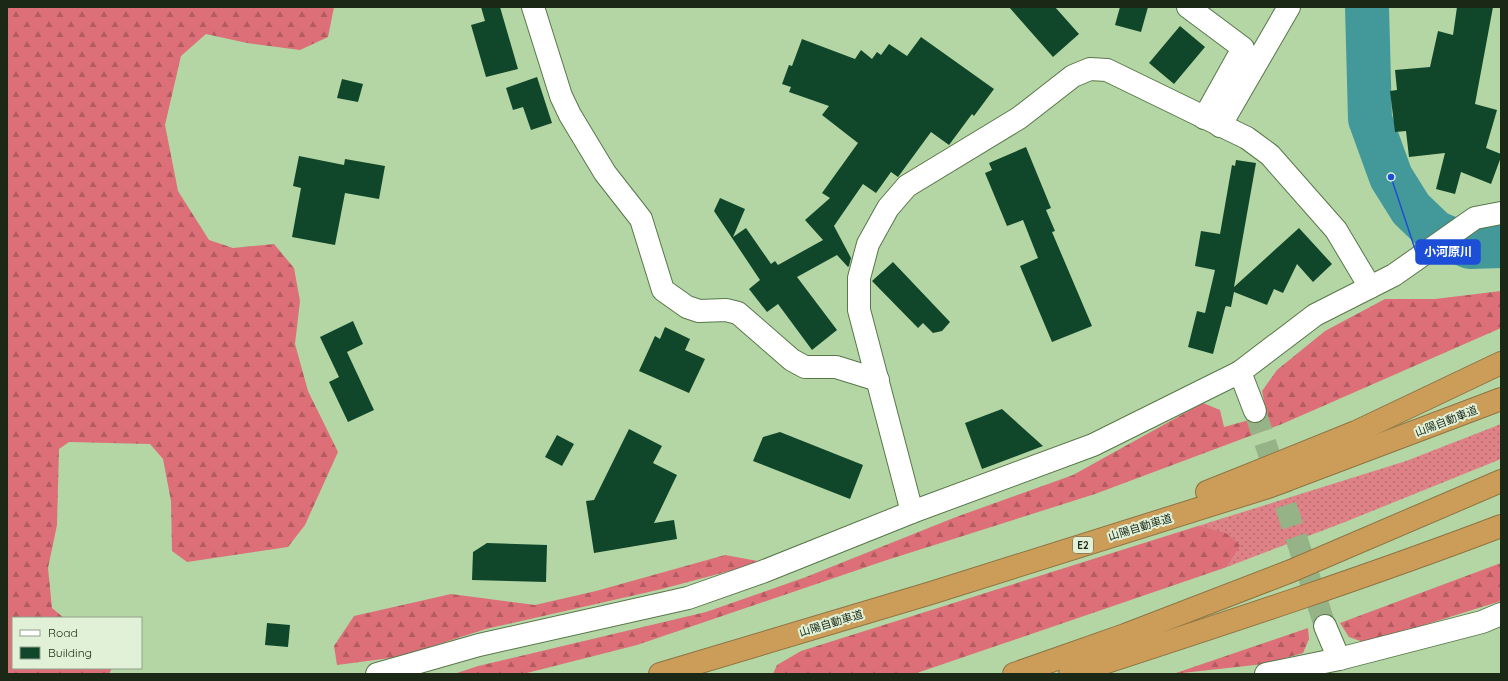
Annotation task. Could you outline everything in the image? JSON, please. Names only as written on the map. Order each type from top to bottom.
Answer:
[{"type":"highway","points":[[1067,549],[1356,432],[1501,363]]},
{"type":"highway","name":"山陽自動車道","points":[[660,674],[931,593],[1268,487],[1501,399]]},
{"type":"highway","points":[[1014,674],[1125,635],[1291,571],[1501,481]]},
{"type":"highway","points":[[1070,674],[1218,625],[1501,526]]},
{"type":"street","points":[[533,7],[561,96],[570,115],[605,173],[640,219],[663,290],[686,307],[699,311],[726,310],[738,313],[792,360],[805,366],[836,367],[878,380]]},
{"type":"street","points":[[1188,7],[1243,48],[1212,122]]},
{"type":"street","points":[[1212,122],[1289,7]]},
{"type":"street","points":[[912,512],[859,310],[859,278],[868,244],[888,208],[907,186],[1019,118],[1073,76],[1090,69],[1108,70],[1247,138],[1270,155],[1336,230],[1370,287]]},
{"type":"street","points":[[377,674],[479,645],[688,598],[762,572],[912,512],[1093,445],[1240,372],[1315,315],[1394,275],[1475,218],[1501,213]]},
{"type":"street","points":[[1240,372],[1255,411]]},
{"type":"street","points":[[1266,674],[1339,659],[1482,622],[1501,614]]},
{"type":"street","points":[[1325,626],[1339,659]]},
{"type":"shaded area","points":[[1501,424],[1501,459],[1345,522],[1227,567],[1239,545],[1198,526],[1406,461]]},
{"type":"green space","points":[[7,7],[334,7],[328,37],[300,50],[247,43],[206,34],[181,56],[165,125],[178,191],[209,240],[233,248],[274,244],[294,268],[300,301],[295,344],[308,391],[338,452],[305,525],[288,547],[187,562],[172,551],[171,501],[163,459],[150,444],[69,442],[59,449],[57,525],[48,568],[52,608],[63,617],[12,617],[12,669],[112,669],[109,674],[7,674]]},
{"type":"green space","points":[[1501,291],[1501,328],[1282,424],[1095,494],[887,560],[637,645],[523,674],[454,674],[478,666],[706,612],[806,577],[956,517],[1073,475],[1203,403],[1220,410],[1224,427],[1267,415],[1262,391],[1277,370],[1325,331],[1385,299],[1435,299]]},
{"type":"green space","points":[[1198,526],[1226,533],[1240,545],[1227,567],[914,674],[773,674],[777,665],[801,651]]},
{"type":"green space","points":[[725,555],[763,562],[662,589],[486,629],[398,657],[337,665],[334,646],[354,616],[451,594],[535,605],[596,591]]},
{"type":"green space","points":[[1501,563],[1501,601],[1366,643],[1349,637],[1340,623]]},
{"type":"green space","points":[[1308,628],[1309,639],[1303,653],[1264,664],[1173,674]]},
{"type":"building","points":[[481,7],[500,7],[518,69],[486,77],[471,25],[485,21]]},
{"type":"building","points":[[1009,7],[1055,7],[1079,34],[1053,57]]},
{"type":"building","points":[[1120,7],[1148,7],[1141,32],[1115,25]]},
{"type":"building","points":[[1457,7],[1493,7],[1475,104],[1497,110],[1486,148],[1501,154],[1501,157],[1491,184],[1461,172],[1455,194],[1436,189],[1445,153],[1409,157],[1406,131],[1395,132],[1390,91],[1397,90],[1395,70],[1430,67],[1438,31],[1453,35]]},
{"type":"building","points":[[1180,26],[1205,47],[1174,84],[1149,63]]},
{"type":"building","points":[[921,37],[994,89],[974,116],[972,114],[949,145],[931,132],[898,177],[891,172],[876,193],[863,184],[834,226],[851,258],[848,267],[837,255],[797,277],[837,330],[812,350],[778,304],[767,312],[749,289],[760,280],[714,211],[720,198],[745,209],[733,237],[746,228],[771,264],[775,261],[778,265],[823,240],[805,220],[830,198],[822,193],[858,143],[822,115],[829,106],[789,92],[791,87],[782,84],[789,65],[792,66],[802,39],[855,59],[861,50],[872,59],[877,52],[881,55],[889,44],[907,56]]},
{"type":"building","points":[[537,77],[552,123],[531,130],[523,107],[513,110],[506,88]]},
{"type":"building","points":[[342,79],[363,84],[358,102],[337,98]]},
{"type":"building","points":[[1026,147],[1051,208],[1046,210],[1055,231],[1052,232],[1092,326],[1052,342],[1020,266],[1038,258],[1023,220],[1007,226],[985,173],[992,170],[989,163]]},
{"type":"building","points":[[299,156],[344,165],[345,159],[385,166],[379,199],[345,193],[335,245],[292,237],[301,188],[293,186]]},
{"type":"building","points":[[1236,160],[1256,163],[1234,287],[1299,228],[1332,264],[1313,282],[1297,264],[1283,293],[1274,289],[1267,305],[1234,292],[1231,307],[1226,306],[1225,308],[1213,354],[1188,347],[1197,311],[1205,313],[1215,270],[1195,266],[1201,231],[1220,234],[1232,165],[1235,166]]},
{"type":"building","points":[[893,262],[950,322],[942,331],[933,333],[923,323],[918,328],[872,281]]},
{"type":"building","points":[[353,321],[363,344],[347,352],[374,410],[348,422],[329,382],[339,377],[320,337]]},
{"type":"building","points":[[665,327],[690,339],[685,350],[705,359],[689,393],[639,371],[655,336],[660,339]]},
{"type":"building","points":[[1002,409],[1043,446],[982,469],[965,423]]},
{"type":"building","points":[[629,429],[662,446],[653,463],[677,475],[654,523],[674,520],[677,539],[594,553],[586,501],[594,500]]},
{"type":"building","points":[[780,432],[863,465],[850,499],[753,461],[763,437]]},
{"type":"building","points":[[557,435],[574,444],[562,466],[545,457]]},
{"type":"building","points":[[487,543],[547,545],[546,582],[472,580],[473,552]]},
{"type":"building","points":[[267,623],[290,625],[288,647],[265,645]]},
{"type":"waterway","points":[[1367,7],[1370,119],[1391,177],[1411,209],[1435,232],[1470,247],[1501,246]]},
{"type":"tunnel","points":[[1255,411],[1325,626]]},
{"type":"place","name":"小河原川","points":[[1391,177]]}]
